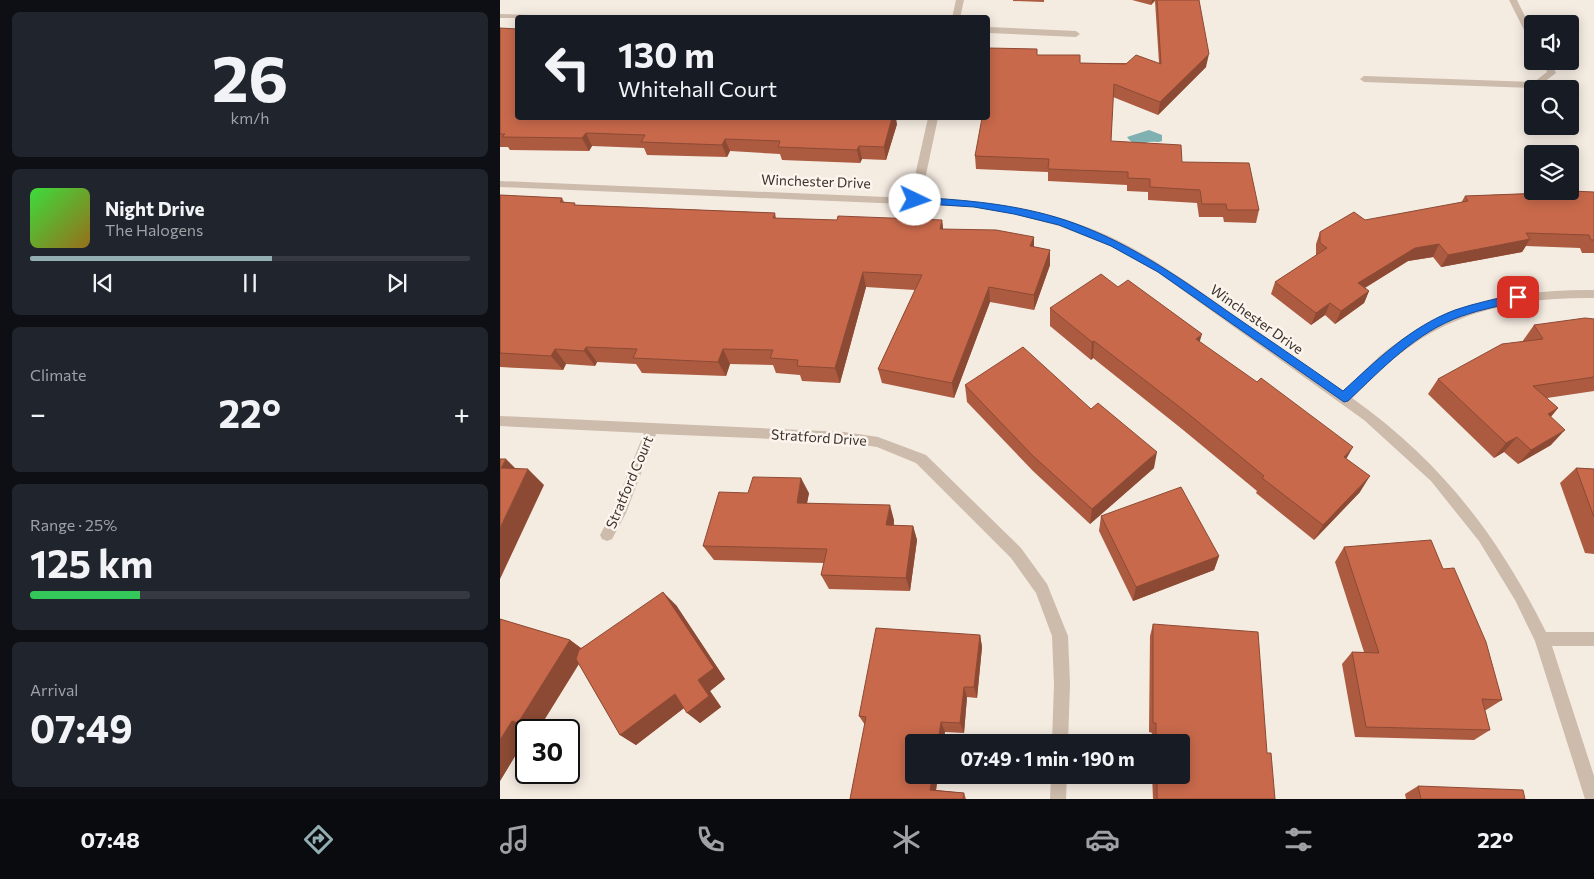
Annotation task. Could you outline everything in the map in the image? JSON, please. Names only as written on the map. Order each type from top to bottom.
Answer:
[{"type":"street","points":[[957,15],[960,0]]},
{"type":"street","points":[[1513,0],[1524,22]]},
{"type":"street","points":[[500,16],[515,16]]},
{"type":"street","points":[[990,30],[1076,34]]},
{"type":"street","points":[[1364,78],[1536,85],[1552,73],[1550,70]]},
{"type":"street","points":[[915,200],[934,120]]},
{"type":"street","name":"Winchester Drive","points":[[500,184],[915,200],[974,204],[1014,210],[1062,223],[1114,243],[1161,270],[1344,398],[1368,416],[1436,477],[1484,537],[1520,595],[1542,639],[1593,799]]},
{"type":"street","points":[[1344,398],[1396,350],[1428,327],[1458,313],[1504,300],[1532,295],[1594,294]]},
{"type":"street","name":"Stratford Drive","points":[[500,420],[844,437],[878,442],[921,459],[1016,553],[1042,589],[1060,636],[1062,684],[1060,734]]},
{"type":"street","name":"Stratford Court","points":[[607,535],[619,513],[652,428]]},
{"type":"street","points":[[1542,639],[1594,639]]},
{"type":"street","points":[[1058,799],[1059,784]]},
{"type":"water","points":[[1149,130],[1162,135],[1162,141],[1137,144],[1127,137]]},
{"type":"building","points":[[1157,0],[1199,0],[1209,54],[1160,102],[1114,84],[1111,141],[1181,145],[1182,162],[1249,163],[1259,210],[1227,210],[1226,204],[1202,204],[1200,190],[1150,187],[1150,179],[1128,178],[1128,172],[1048,169],[1049,159],[975,156],[982,120],[990,120],[990,48],[1037,49],[1037,55],[1080,55],[1080,63],[1126,64],[1136,55],[1161,64]]},
{"type":"building","points":[[500,28],[515,29],[515,120],[891,120],[884,147],[859,146],[857,150],[778,147],[780,141],[725,139],[722,145],[641,142],[645,135],[586,133],[582,138],[502,137],[505,134],[500,134]]},
{"type":"building","points":[[1579,191],[1594,192],[1594,240],[1591,240],[1589,235],[1526,233],[1530,239],[1448,255],[1439,244],[1415,248],[1358,283],[1369,291],[1341,311],[1330,303],[1316,313],[1275,282],[1327,248],[1320,243],[1320,232],[1354,212],[1365,220],[1468,201],[1465,196],[1524,194],[1524,200],[1579,200]]},
{"type":"building","points":[[500,195],[562,198],[560,202],[575,203],[574,205],[775,213],[773,218],[837,220],[838,216],[942,220],[940,229],[996,230],[1034,237],[1030,246],[1050,250],[1034,295],[989,287],[952,383],[878,369],[922,275],[863,272],[835,368],[797,366],[798,360],[770,358],[773,350],[723,349],[718,362],[633,358],[637,349],[586,347],[584,351],[555,349],[551,356],[500,353]]},
{"type":"building","points":[[1101,274],[1118,287],[1128,280],[1202,334],[1196,339],[1257,382],[1261,378],[1353,447],[1344,457],[1370,476],[1323,525],[1262,478],[1264,476],[1186,412],[1050,308]]},
{"type":"building","points":[[1585,318],[1594,319],[1594,377],[1533,386],[1558,408],[1548,414],[1565,430],[1531,450],[1517,437],[1506,443],[1438,379],[1502,344],[1543,339],[1534,325]]},
{"type":"building","points":[[1023,347],[1091,409],[1098,403],[1157,452],[1092,509],[1033,456],[965,385]]},
{"type":"building","points":[[500,459],[506,459],[501,468],[528,469],[500,528]]},
{"type":"building","points":[[1576,468],[1594,469],[1594,517]]},
{"type":"building","points":[[753,477],[801,478],[797,503],[890,505],[886,525],[913,526],[906,578],[821,575],[827,549],[703,546],[719,492],[748,493]]},
{"type":"building","points":[[1181,487],[1219,556],[1136,587],[1101,516]]},
{"type":"building","points":[[1431,540],[1443,569],[1454,568],[1486,642],[1502,700],[1482,699],[1490,730],[1366,727],[1352,652],[1379,653],[1344,547]]},
{"type":"building","points":[[663,592],[714,668],[698,680],[709,696],[687,713],[675,694],[620,735],[576,659],[579,650]]},
{"type":"building","points":[[500,619],[570,640],[521,719],[515,719],[515,722],[512,721],[500,740]]},
{"type":"building","points":[[1153,624],[1258,632],[1267,753],[1271,753],[1275,799],[1157,799],[1157,784],[1190,784],[1190,734],[1156,734],[1156,723],[1153,723]]},
{"type":"building","points":[[876,628],[980,635],[974,687],[964,687],[960,723],[941,722],[939,734],[905,734],[905,784],[931,784],[930,790],[964,793],[963,799],[850,799],[866,717],[859,716]]},
{"type":"building","points":[[1418,786],[1523,790],[1525,799],[1421,799]]},
{"type":"route","points":[[915,200],[974,204],[1014,210],[1062,223],[1114,243],[1161,270],[1344,398],[1396,350],[1428,327],[1458,313],[1518,297]]}]
